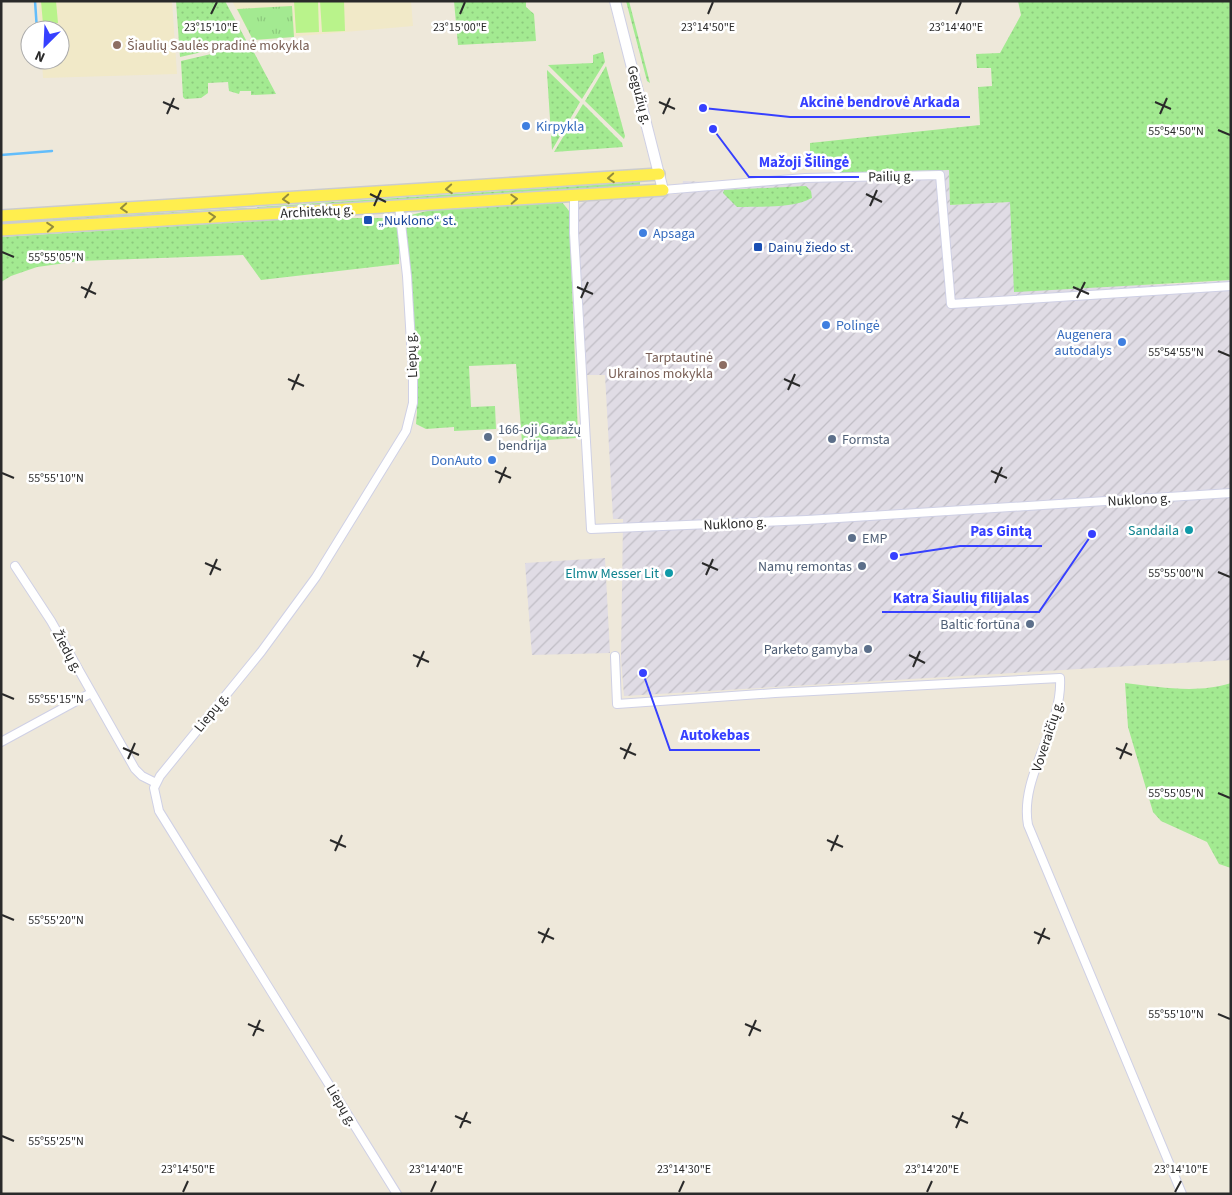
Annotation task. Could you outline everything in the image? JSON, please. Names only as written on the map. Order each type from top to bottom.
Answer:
[{"type":"main road","name":"Gegužių g.","points":[[615,1],[663,190]]},
{"type":"main road","name":"Architektų g.","points":[[1,216],[659,174]]},
{"type":"main road","name":"Architektų g.","points":[[1,230],[663,190]]},
{"type":"main road","points":[[249,201],[250,215]]},
{"type":"street","name":"Pailių g.","points":[[663,190],[805,178],[940,175],[951,304],[1231,286]]},
{"type":"street","name":"Nuklono g.","points":[[574,196],[574,233],[591,529],[807,520],[1231,493]]},
{"type":"street","name":"Liepų g.","points":[[397,1194],[159,811],[154,796],[156,783],[260,652],[310,585],[406,431],[413,403],[407,276],[399,206]]},
{"type":"street","name":"Žiedų g.","points":[[15,566],[56,629],[135,768],[142,776],[156,783]]},
{"type":"street","name":"Voveraičių g.","points":[[616,656],[617,704],[775,692],[1060,678],[1059,705],[1027,803],[1028,825],[1182,1194]]},
{"type":"street","points":[[1,742],[91,693]]},
{"type":"shaded area","name":"Šiaulių Saulės pradinė mokykla","points":[[39,1],[172,1],[177,74],[43,78],[43,70],[70,70],[70,20],[40,20]]},
{"type":"shaded area","points":[[232,1],[411,1],[413,26],[253,40]]},
{"type":"shaded area","points":[[949,170],[950,205],[1010,202],[1102,286],[1231,280],[1231,660],[624,696],[621,658],[623,519],[613,519],[605,375],[587,375],[577,209],[579,204],[590,199],[681,194],[683,181],[708,182],[840,173]]},
{"type":"shaded area","points":[[605,558],[610,653],[532,655],[525,563]]},
{"type":"green space","points":[[41,1],[56,1],[58,20],[43,20]]},
{"type":"green space","points":[[176,1],[225,1],[247,42],[180,57]]},
{"type":"green space","points":[[294,1],[318,1],[319,32],[296,33]]},
{"type":"green space","points":[[320,1],[344,1],[345,31],[322,32]]},
{"type":"green space","points":[[454,1],[526,1],[526,7],[534,14],[536,41],[458,45]]},
{"type":"green space","points":[[626,1],[629,1],[650,83],[647,81]]},
{"type":"green space","points":[[1018,1],[1231,1],[1231,280],[1014,292],[1010,202],[950,205],[949,170],[840,173],[838,163],[810,161],[810,143],[980,125],[978,87],[992,86],[991,68],[977,68],[976,54],[1000,53],[1021,15]]},
{"type":"green space","points":[[292,6],[294,37],[253,40],[237,9]]},
{"type":"green space","points":[[250,45],[276,94],[251,95],[251,91],[240,91],[239,94],[229,91],[228,82],[208,83],[208,93],[201,98],[185,99],[183,97],[181,61]]},
{"type":"green space","points":[[603,52],[605,62],[582,99],[548,65],[593,63],[593,55]]},
{"type":"green space","points":[[606,66],[625,136],[624,139],[585,101]]},
{"type":"green space","points":[[547,70],[580,102],[552,150],[547,73]]},
{"type":"green space","points":[[583,104],[622,143],[623,147],[554,152]]},
{"type":"green space","points":[[640,182],[640,187],[259,210],[257,207]]},
{"type":"green space","points":[[806,186],[811,191],[812,198],[795,204],[776,206],[737,207],[723,193],[724,190]]},
{"type":"green space","points":[[562,202],[569,211],[578,435],[576,438],[522,442],[516,364],[469,366],[471,407],[495,406],[496,429],[454,431],[454,427],[426,429],[416,424],[417,412],[404,219],[407,216],[431,210]]},
{"type":"green space","points":[[247,208],[246,210],[1,225],[1,222]]},
{"type":"green space","points":[[305,218],[392,218],[398,227],[399,233],[399,264],[261,280],[243,255],[80,261],[37,267],[11,276],[1,282],[1,237]]},
{"type":"green space","points":[[1125,683],[1192,689],[1231,683],[1231,868],[1219,864],[1207,842],[1161,821],[1153,812],[1128,727]]},
{"type":"waterway","points":[[35,1],[36,20]]},
{"type":"waterway","points":[[1,155],[52,151]]},
{"type":"place","name":"Šiaulių Saulės pradinė mokykla","points":[[117,45]]},
{"type":"place","name":"Akcinė bendrovė Arkada","points":[[703,108]]},
{"type":"place","name":"Kirpykla","points":[[526,126]]},
{"type":"place","name":"Mažoji Šilingė","points":[[713,129]]},
{"type":"place","name":"„Nuklono“ st.","points":[[368,220]]},
{"type":"place","name":"Apsaga","points":[[643,233]]},
{"type":"place","name":"Dainų žiedo st.","points":[[758,247]]},
{"type":"place","name":"Polingė","points":[[826,325]]},
{"type":"place","name":"Augenera autodalys","points":[[1122,342]]},
{"type":"place","name":"Tarptautinė Ukrainos mokykla","points":[[723,365]]},
{"type":"place","name":"166-oji Garažų bendrija","points":[[488,437]]},
{"type":"place","name":"Formsta","points":[[832,439]]},
{"type":"place","name":"DonAuto","points":[[492,460]]},
{"type":"place","name":"Sandaila","points":[[1189,530]]},
{"type":"place","name":"Katra Šiaulių filijalas","points":[[1092,534]]},
{"type":"place","name":"EMP","points":[[852,538]]},
{"type":"place","name":"Pas Gintą","points":[[894,556]]},
{"type":"place","name":"Namų remontas","points":[[862,566]]},
{"type":"place","name":"Elmw Messer Lit","points":[[669,573]]},
{"type":"place","name":"Baltic fortūna","points":[[1030,624]]},
{"type":"place","name":"Parketo gamyba","points":[[868,649]]},
{"type":"place","name":"Autokebas","points":[[643,673]]}]
